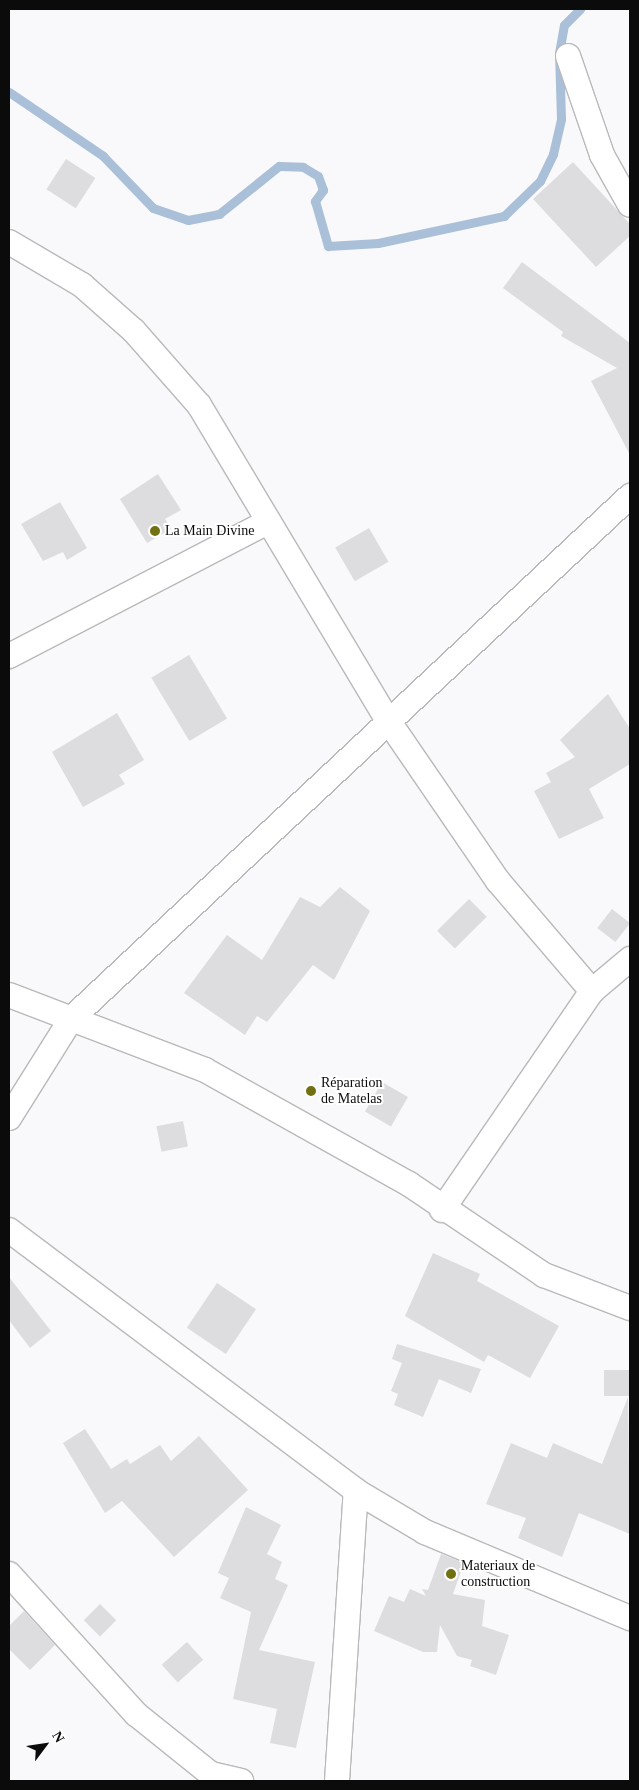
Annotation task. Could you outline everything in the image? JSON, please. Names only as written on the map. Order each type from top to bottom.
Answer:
[{"type":"street","points":[[568,56],[602,155],[630,205]]},
{"type":"street","points":[[9,242],[82,285],[134,331],[199,405],[387,719],[498,881],[592,991]]},
{"type":"street","points":[[9,1118],[71,1019],[387,719],[630,496]]},
{"type":"street","points":[[9,656],[268,522]]},
{"type":"street","points":[[442,1210],[592,991],[630,959]]},
{"type":"street","points":[[9,995],[205,1070],[409,1184],[442,1210],[544,1275],[630,1308]]},
{"type":"street","points":[[9,1230],[356,1491],[425,1532],[630,1618]]},
{"type":"street","points":[[337,1781],[356,1491]]},
{"type":"street","points":[[9,1574],[136,1714],[211,1774],[241,1781]]},
{"type":"building","points":[[66,159],[95,178],[76,208],[46,189]]},
{"type":"building","points":[[573,162],[630,224],[630,236],[596,267],[533,199]]},
{"type":"building","points":[[522,262],[630,343],[630,455],[591,381],[617,368],[561,336],[563,332],[503,288]]},
{"type":"building","points":[[158,474],[181,510],[165,519],[171,529],[147,543],[120,499]]},
{"type":"building","points":[[60,502],[87,548],[67,560],[63,552],[43,561],[21,524]]},
{"type":"building","points":[[369,528],[388,562],[355,581],[335,548]]},
{"type":"building","points":[[189,655],[227,718],[189,741],[151,678]]},
{"type":"building","points":[[608,694],[630,729],[630,764],[589,789],[604,818],[559,839],[534,791],[551,782],[546,773],[575,757],[560,740]]},
{"type":"building","points":[[117,713],[144,760],[119,775],[125,784],[83,807],[52,752]]},
{"type":"building","points":[[340,887],[370,911],[334,980],[313,965],[267,1022],[257,1016],[245,1035],[184,993],[227,935],[262,960],[300,897],[320,907]]},
{"type":"building","points":[[469,899],[487,917],[455,948],[437,931]]},
{"type":"building","points":[[612,909],[630,923],[615,942],[597,928]]},
{"type":"building","points":[[382,1082],[408,1097],[391,1126],[365,1111]]},
{"type":"building","points":[[183,1121],[188,1147],[161,1152],[156,1126]]},
{"type":"building","points":[[433,1253],[480,1274],[477,1281],[559,1326],[530,1378],[488,1355],[484,1362],[405,1316]]},
{"type":"building","points":[[9,1277],[51,1331],[30,1348],[9,1320]]},
{"type":"building","points":[[217,1283],[256,1309],[226,1354],[187,1328]]},
{"type":"building","points":[[397,1344],[481,1369],[471,1393],[439,1379],[423,1417],[394,1405],[398,1394],[391,1391],[402,1363],[392,1359]]},
{"type":"building","points":[[604,1370],[630,1370],[630,1396],[604,1396]]},
{"type":"building","points":[[628,1397],[630,1534],[579,1513],[562,1557],[518,1538],[526,1518],[486,1504],[511,1443],[547,1458],[553,1443],[602,1464]]},
{"type":"building","points":[[85,1429],[111,1469],[127,1459],[130,1464],[160,1445],[171,1461],[199,1436],[248,1490],[174,1557],[122,1501],[105,1513],[63,1443]]},
{"type":"building","points":[[246,1507],[281,1525],[267,1554],[282,1562],[275,1579],[288,1585],[259,1650],[315,1662],[296,1748],[270,1743],[277,1709],[233,1699],[251,1612],[220,1598],[229,1578],[218,1573]]},
{"type":"building","points":[[441,1554],[464,1563],[453,1594],[485,1600],[482,1626],[509,1635],[496,1675],[470,1666],[472,1660],[457,1656],[440,1625],[437,1652],[423,1652],[374,1631],[389,1596],[404,1602],[410,1589],[426,1596],[422,1589],[428,1590]]},
{"type":"building","points":[[100,1604],[116,1620],[100,1637],[84,1620]]},
{"type":"building","points":[[24,1611],[55,1645],[30,1670],[9,1649],[9,1626]]},
{"type":"building","points":[[187,1642],[203,1660],[178,1683],[162,1665]]},
{"type":"waterway","points":[[9,92],[103,156],[153,208],[188,220],[219,214],[279,166],[303,167],[318,176],[323,190],[315,201],[328,246],[378,243],[504,216],[540,181],[553,154],[561,119],[559,53],[564,25],[580,9]]},
{"type":"place","name":"La Main Divine","points":[[155,531]]},
{"type":"place","name":"Réparation de Matelas","points":[[311,1091]]},
{"type":"place","name":"Materiaux de construction","points":[[451,1574]]}]
